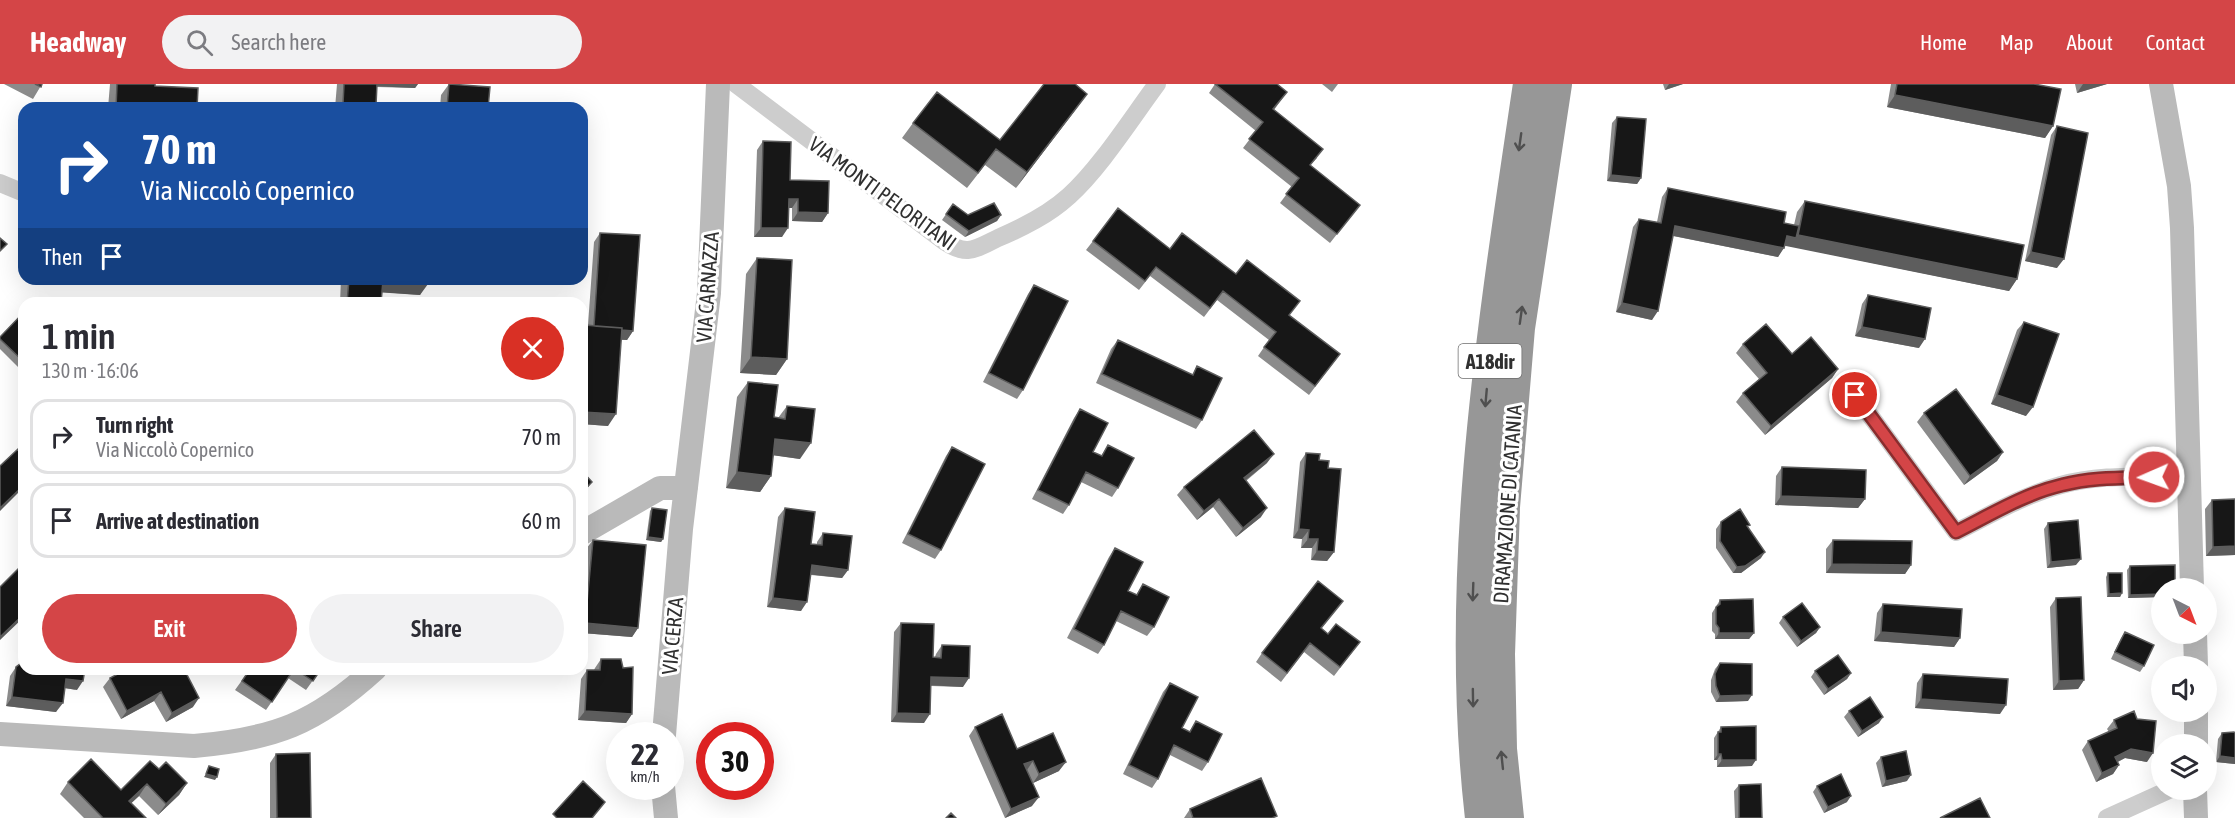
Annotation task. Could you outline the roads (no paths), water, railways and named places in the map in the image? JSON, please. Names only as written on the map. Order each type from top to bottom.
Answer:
[{"type":"highway","name":"DIRAMAZIONE DI CATANIA","points":[[1481,818],[1474,755],[1472,640],[1476,504],[1493,327],[1529,84]]},
{"type":"highway","name":"DIRAMAZIONE DI CATANIA","points":[[1508,818],[1501,748],[1499,654],[1504,507],[1519,328],[1556,84]]},
{"type":"main road","name":"VIA CARNAZZA","points":[[680,537],[709,292],[718,84]]},
{"type":"main road","points":[[2161,84],[2179,186],[2192,578]]},
{"type":"main road","points":[[588,530],[660,488],[686,488]]},
{"type":"main road","name":"VIA CERZA","points":[[665,722],[680,537]]},
{"type":"main road","points":[[0,734],[194,746],[226,744],[271,735],[308,719],[344,696],[368,675]]},
{"type":"main road","points":[[664,800],[666,818]]},
{"type":"main road","points":[[2195,800],[2196,818]]},
{"type":"street","name":"VIA MONTI PELORITANI","points":[[736,84],[949,245],[968,252],[1028,225],[1070,196],[1090,174],[1157,84]]},
{"type":"street","points":[[0,183],[18,190]]},
{"type":"street","points":[[1855,395],[1956,532],[2016,501],[2061,485],[2091,480],[2189,475]]},
{"type":"street","points":[[2107,818],[2151,798]]}]
